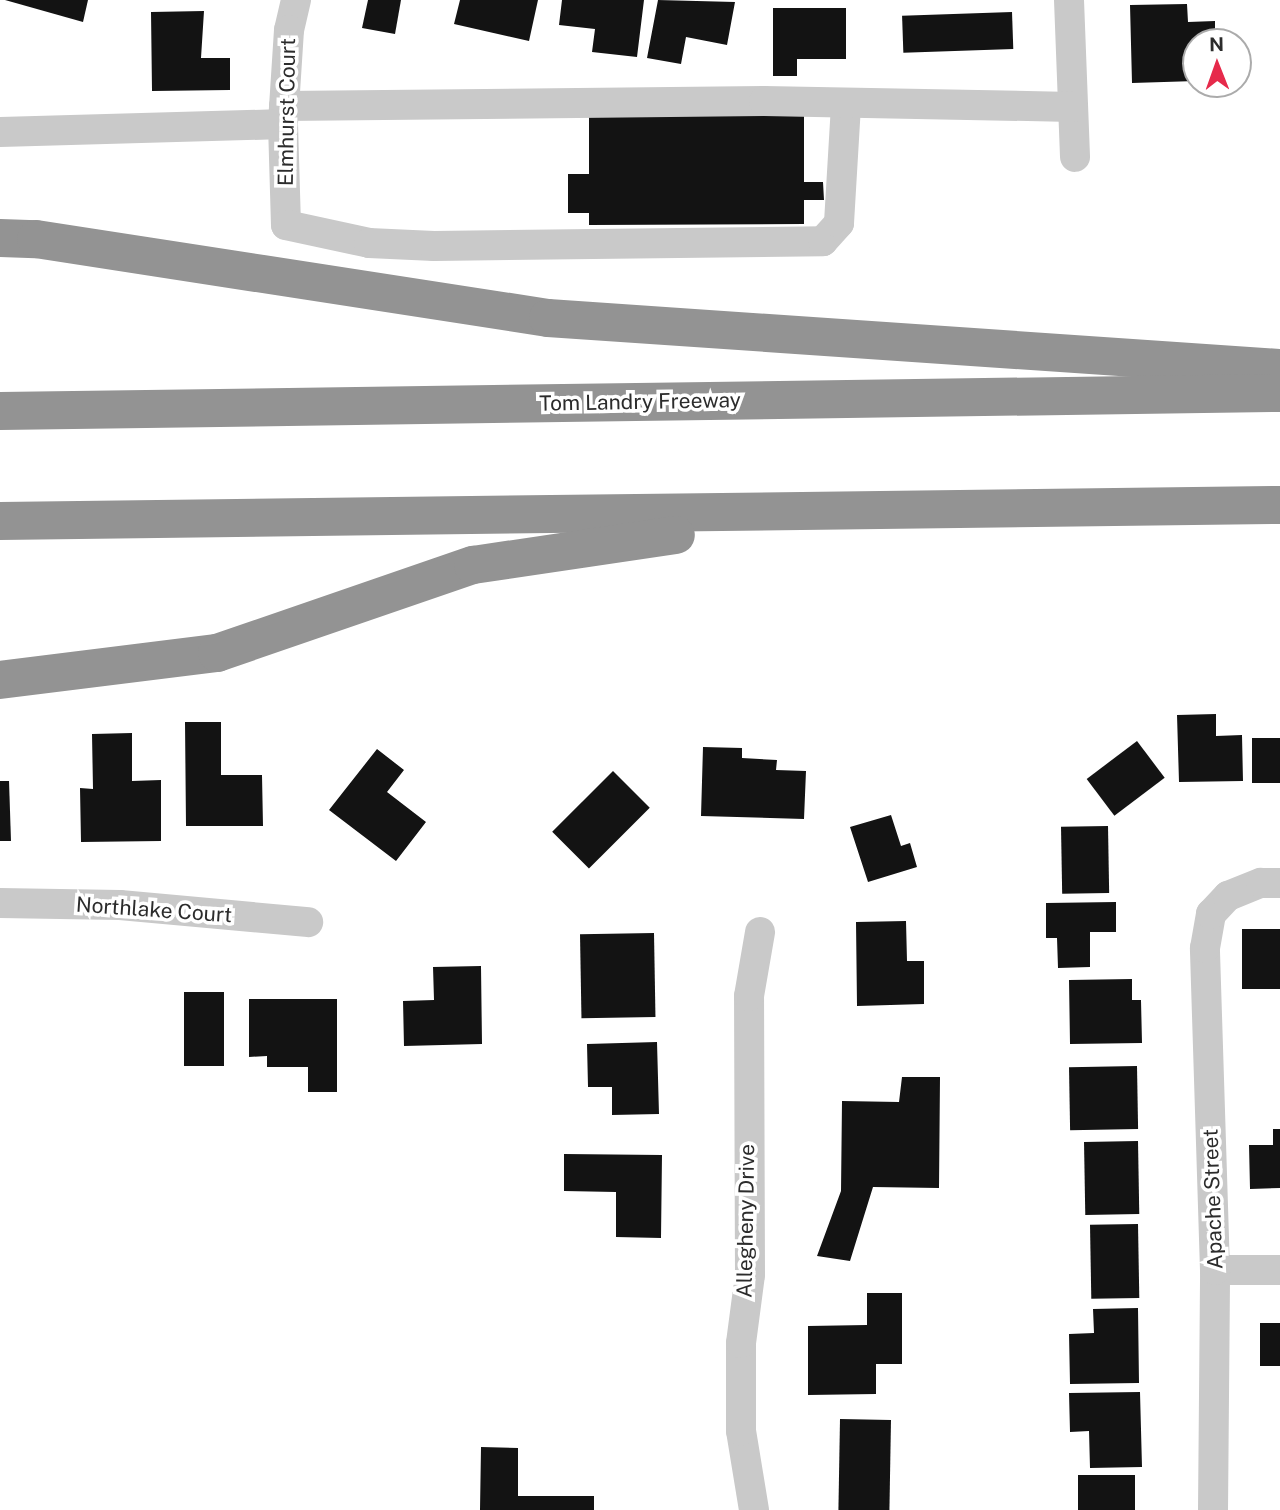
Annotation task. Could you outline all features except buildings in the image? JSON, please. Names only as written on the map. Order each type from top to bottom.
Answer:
[{"type":"highway","points":[[0,239],[36,239],[548,318],[1280,368]]},
{"type":"highway","name":"Tom Landry Freeway","points":[[0,411],[1280,393]]},
{"type":"highway","points":[[0,521],[1280,505]]},
{"type":"highway","points":[[0,680],[217,653],[473,565],[654,536],[1115,507]]},
{"type":"street","name":"Elmhurst Court","points":[[296,0],[284,115],[286,225],[369,243],[434,246],[823,241],[839,223],[846,104]]},
{"type":"street","points":[[1069,0],[1075,157]]},
{"type":"street","points":[[0,132],[284,115],[846,104],[1073,107]]},
{"type":"street","name":"Apache Street","points":[[1213,1510],[1215,1270],[1205,948],[1211,914],[1228,896],[1261,883],[1280,883]]},
{"type":"street","name":"Northlake Court","points":[[0,903],[120,905],[308,922]]},
{"type":"street","name":"Allegheny Drive","points":[[754,1510],[741,1431],[741,1343],[750,1275],[749,996],[760,932]]},
{"type":"street","points":[[1215,1270],[1280,1270]]}]
